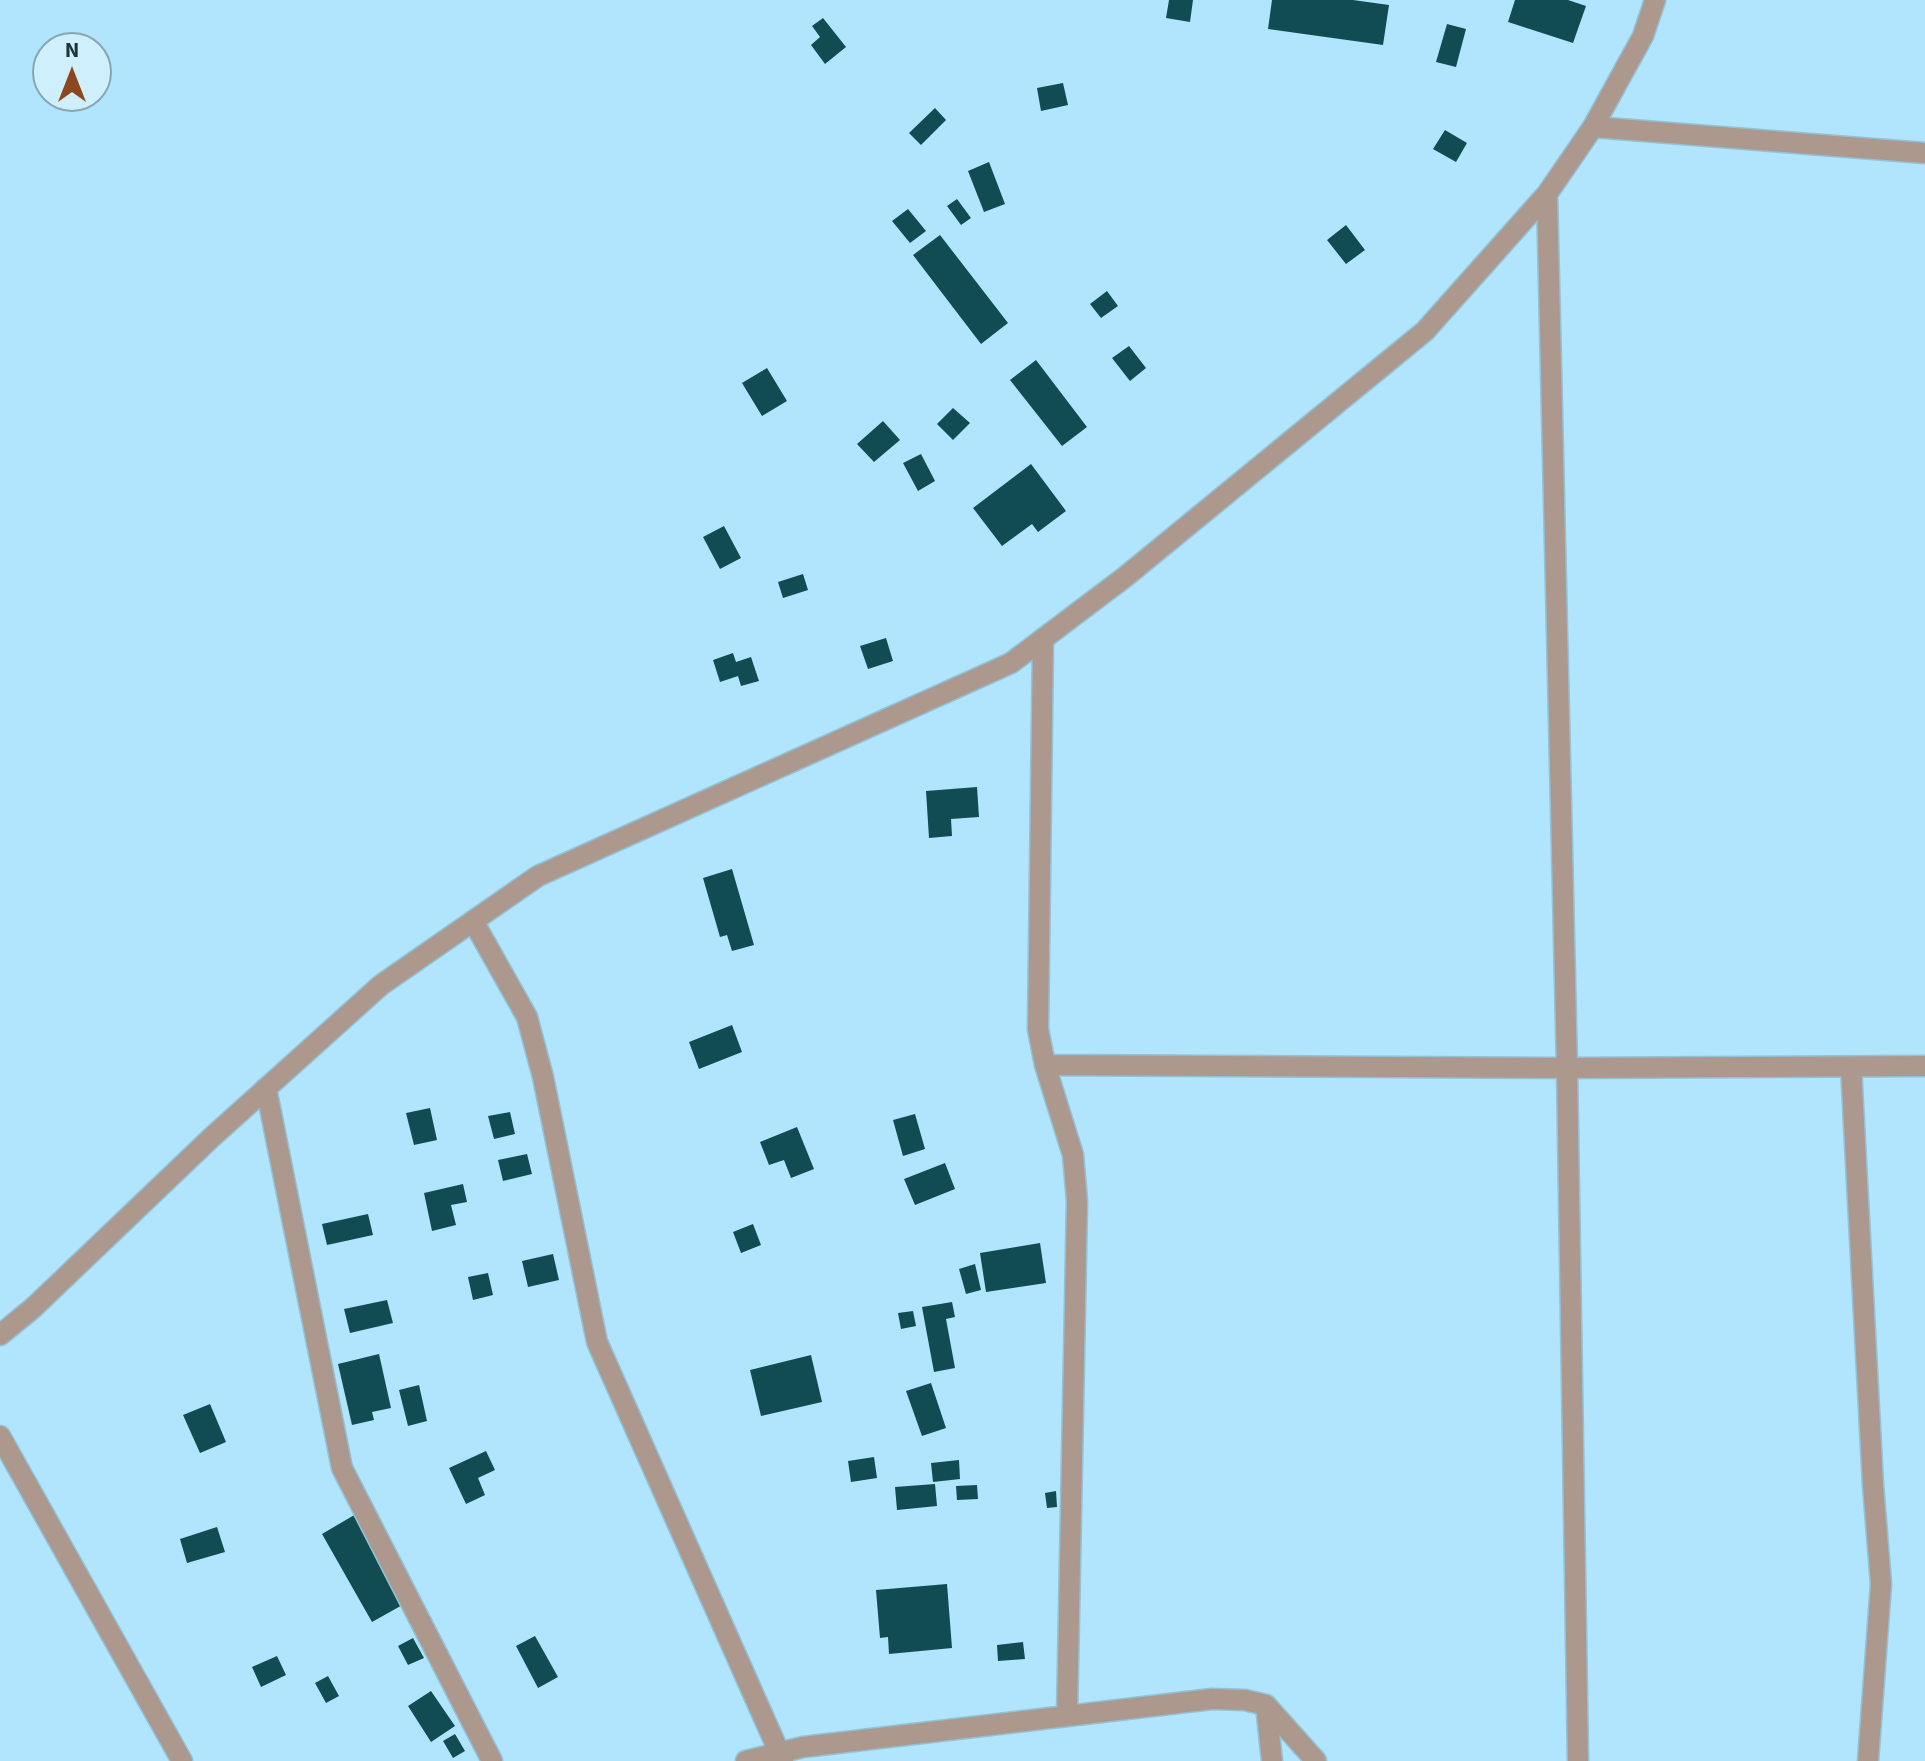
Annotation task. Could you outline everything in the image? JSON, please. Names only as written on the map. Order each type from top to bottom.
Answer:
[{"type":"street","points":[[0,1335],[33,1308],[266,1088],[381,985],[538,876],[1011,663],[1125,577],[1425,331],[1547,194],[1593,127],[1643,36],[1655,0]]},
{"type":"street","points":[[1593,127],[1925,153]]},
{"type":"street","points":[[1547,194],[1567,1068],[1578,1761]]},
{"type":"street","points":[[1043,639],[1038,1029],[1045,1065],[1073,1155],[1077,1201],[1067,1716]]},
{"type":"street","points":[[473,921],[527,1017],[543,1077],[597,1342],[781,1757]]},
{"type":"street","points":[[1045,1065],[1567,1068],[1925,1066]]},
{"type":"street","points":[[1851,1067],[1881,1584],[1868,1761]]},
{"type":"street","points":[[266,1088],[342,1468],[492,1761]]},
{"type":"street","points":[[0,1436],[182,1761]]},
{"type":"street","points":[[746,1761],[781,1757],[803,1747],[1212,1699],[1245,1700],[1266,1705],[1316,1761]]},
{"type":"street","points":[[1266,1705],[1272,1761]]},
{"type":"building","points":[[1169,0],[1193,0],[1190,22],[1166,18]]},
{"type":"building","points":[[1272,0],[1353,0],[1389,5],[1383,45],[1268,29]]},
{"type":"building","points":[[1515,0],[1568,0],[1586,6],[1573,43],[1508,22]]},
{"type":"building","points":[[823,18],[846,47],[825,64],[811,45],[820,37],[812,26]]},
{"type":"building","points":[[1447,24],[1466,29],[1456,67],[1436,62]]},
{"type":"building","points":[[1063,83],[1068,105],[1041,111],[1037,88]]},
{"type":"building","points":[[935,108],[946,120],[921,145],[909,133]]},
{"type":"building","points":[[1445,130],[1467,143],[1456,162],[1433,149]]},
{"type":"building","points":[[989,162],[1005,204],[984,212],[968,171]]},
{"type":"building","points":[[957,199],[971,218],[961,225],[947,206]]},
{"type":"building","points":[[908,209],[926,231],[910,243],[892,221]]},
{"type":"building","points":[[1346,225],[1365,250],[1346,264],[1327,240]]},
{"type":"building","points":[[940,235],[1008,323],[981,344],[913,255]]},
{"type":"building","points":[[1107,291],[1118,306],[1101,318],[1090,304]]},
{"type":"building","points":[[1129,346],[1146,368],[1130,381],[1112,358]]},
{"type":"building","points":[[1036,360],[1087,427],[1062,446],[1010,380]]},
{"type":"building","points":[[767,368],[787,401],[762,416],[742,383]]},
{"type":"building","points":[[953,408],[970,423],[953,440],[937,424]]},
{"type":"building","points":[[883,421],[900,440],[874,462],[857,444]]},
{"type":"building","points":[[921,454],[935,481],[918,491],[903,463]]},
{"type":"building","points":[[1031,464],[1066,511],[1038,532],[1032,524],[1002,546],[973,508]]},
{"type":"building","points":[[724,526],[741,558],[720,569],[703,537]]},
{"type":"building","points":[[803,574],[808,590],[783,598],[778,582]]},
{"type":"building","points":[[886,638],[893,661],[868,669],[860,646]]},
{"type":"building","points":[[733,653],[736,662],[751,657],[759,681],[741,686],[738,676],[720,682],[713,660]]},
{"type":"building","points":[[977,787],[979,817],[951,819],[952,836],[929,838],[926,791]]},
{"type":"building","points":[[732,869],[754,945],[732,951],[727,935],[720,937],[703,878]]},
{"type":"building","points":[[732,1025],[742,1052],[699,1069],[689,1042]]},
{"type":"building","points":[[430,1108],[437,1140],[414,1145],[406,1113]]},
{"type":"building","points":[[510,1112],[515,1134],[494,1139],[488,1116]]},
{"type":"building","points":[[915,1114],[925,1149],[903,1156],[893,1120]]},
{"type":"building","points":[[797,1127],[814,1169],[791,1178],[784,1160],[769,1165],[760,1142]]},
{"type":"building","points":[[527,1154],[532,1174],[503,1181],[498,1160]]},
{"type":"building","points":[[945,1163],[955,1189],[915,1205],[904,1179]]},
{"type":"building","points":[[463,1184],[467,1202],[451,1205],[456,1225],[432,1231],[424,1193]]},
{"type":"building","points":[[368,1214],[373,1235],[327,1245],[322,1224]]},
{"type":"building","points":[[753,1224],[761,1245],[741,1253],[733,1232]]},
{"type":"building","points":[[1040,1243],[1046,1283],[986,1292],[980,1253]]},
{"type":"building","points":[[553,1254],[559,1280],[528,1287],[522,1261]]},
{"type":"building","points":[[975,1264],[981,1290],[966,1294],[959,1269]]},
{"type":"building","points":[[488,1273],[493,1295],[473,1300],[468,1277]]},
{"type":"building","points":[[387,1300],[393,1323],[350,1333],[344,1309]]},
{"type":"building","points":[[952,1302],[955,1317],[946,1319],[955,1368],[934,1372],[922,1307]]},
{"type":"building","points":[[913,1311],[916,1326],[901,1329],[898,1313]]},
{"type":"building","points":[[379,1354],[391,1408],[372,1412],[374,1420],[352,1425],[338,1364]]},
{"type":"building","points":[[811,1355],[822,1402],[761,1416],[750,1370]]},
{"type":"building","points":[[931,1383],[946,1428],[922,1436],[906,1391]]},
{"type":"building","points":[[419,1385],[427,1421],[408,1426],[399,1390]]},
{"type":"building","points":[[210,1404],[226,1442],[200,1453],[183,1415]]},
{"type":"building","points":[[486,1451],[495,1470],[478,1478],[485,1495],[466,1504],[449,1468]]},
{"type":"building","points":[[874,1457],[877,1478],[851,1482],[848,1461]]},
{"type":"building","points":[[959,1460],[960,1479],[933,1482],[931,1463]]},
{"type":"building","points":[[935,1484],[937,1506],[897,1510],[895,1487]]},
{"type":"building","points":[[977,1485],[978,1499],[957,1500],[956,1486]]},
{"type":"building","points":[[1056,1491],[1057,1507],[1047,1508],[1045,1493]]},
{"type":"building","points":[[356,1514],[406,1603],[372,1622],[322,1534]]},
{"type":"building","points":[[217,1527],[225,1552],[187,1563],[180,1539]]},
{"type":"building","points":[[947,1584],[952,1648],[889,1654],[888,1637],[880,1638],[876,1590]]},
{"type":"building","points":[[535,1636],[558,1677],[538,1688],[516,1646]]},
{"type":"building","points":[[413,1638],[424,1658],[408,1665],[398,1646]]},
{"type":"building","points":[[1023,1642],[1025,1659],[998,1661],[997,1645]]},
{"type":"building","points":[[277,1656],[286,1675],[261,1687],[252,1667]]},
{"type":"building","points":[[328,1676],[339,1696],[326,1703],[315,1683]]},
{"type":"building","points":[[431,1691],[455,1726],[431,1742],[408,1706]]},
{"type":"building","points":[[455,1734],[465,1751],[453,1758],[443,1741]]}]
